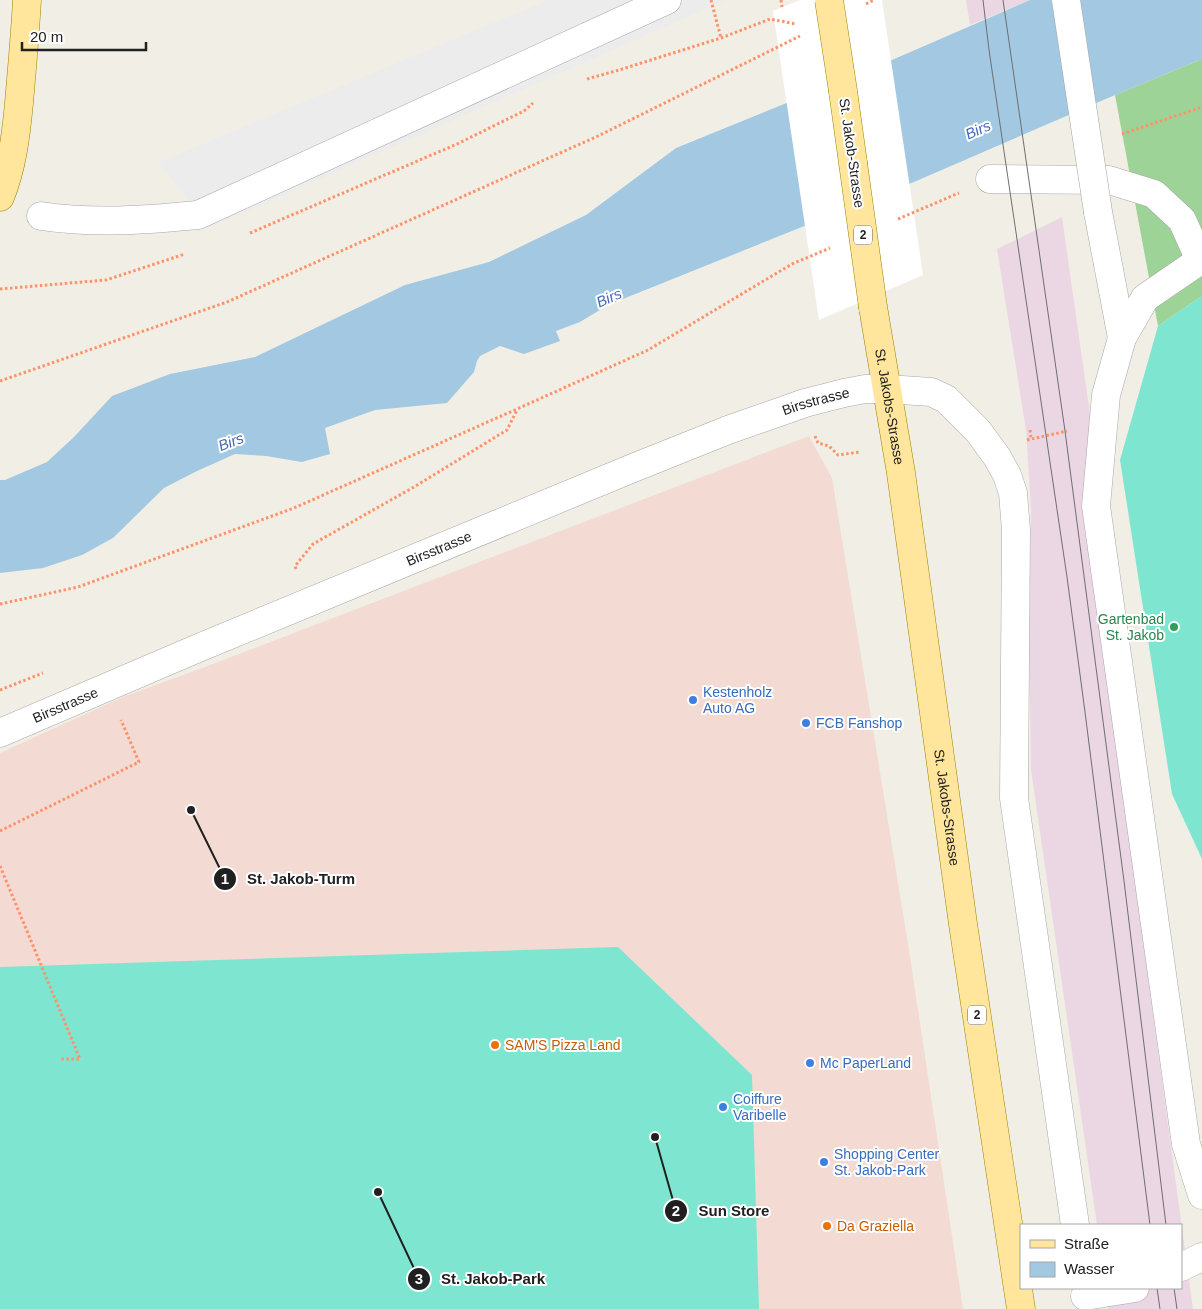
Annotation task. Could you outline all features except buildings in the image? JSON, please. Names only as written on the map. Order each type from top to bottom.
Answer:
[{"type":"main road","points":[[0,197],[10,166],[16,129],[24,54],[27,0]]},
{"type":"main road","name":"St. Jakob-Strasse","points":[[830,0],[873,307]]},
{"type":"main road","name":"St. Jakobs-Strasse","points":[[873,307],[902,482],[963,924],[1021,1309]]},
{"type":"street","points":[[41,216],[66,220],[104,221],[151,220],[198,215],[667,0]]},
{"type":"street","points":[[1066,0],[1098,212],[1122,338]]},
{"type":"street","points":[[990,179],[1109,180],[1154,194],[1182,220],[1201,259],[1145,298],[1122,338],[1106,395],[1096,506],[1186,1144],[1202,1195]]},
{"type":"street","name":"Birsstrasse","points":[[0,733],[327,594],[728,430],[805,403],[844,392],[865,389],[887,389],[931,392],[946,399],[978,431],[997,456],[1007,475],[1013,493],[1016,530],[1014,798],[1075,1224]]},
{"type":"street","points":[[1182,1267],[1202,1257]]},
{"type":"street","points":[[1085,1298],[1129,1289]]},
{"type":"path","points":[[711,0],[721,38]]},
{"type":"path","points":[[781,0],[782,7]]},
{"type":"path","points":[[866,4],[874,0]]},
{"type":"path","points":[[0,381],[227,302],[598,136],[806,33]]},
{"type":"path","points":[[0,604],[78,587],[294,508],[648,350],[792,264]]},
{"type":"path","points":[[295,566],[314,544],[414,487],[507,430],[517,409]]},
{"type":"path","points":[[1023,441],[1102,426]]},
{"type":"path","points":[[1030,430],[1031,439]]},
{"type":"path","points":[[0,831],[139,762],[107,688]]},
{"type":"path","points":[[0,866],[80,1059],[60,1059]]},
{"type":"shaded area","points":[[548,0],[726,0],[209,228],[159,162]]},
{"type":"shaded area","points":[[966,0],[1030,0],[970,25]]},
{"type":"shaded area","points":[[1062,217],[1090,414],[1086,521],[1181,1224],[1097,1224],[1031,770],[1029,642],[1031,509],[1026,430],[997,249]]},
{"type":"shaded area","name":"Gartenbad St. Jakob","points":[[1202,296],[1202,859],[1172,794],[1120,460],[1158,326]]},
{"type":"shaded area","points":[[809,436],[832,478],[909,950],[963,1309],[0,1309],[0,753],[123,697]]},
{"type":"shaded area","points":[[618,947],[752,1075],[759,1309],[0,1309],[0,967]]},
{"type":"shaded area","points":[[1182,1228],[1193,1309],[1108,1309],[1105,1289],[1182,1289]]},
{"type":"green space","points":[[1202,59],[1202,296],[1158,326],[1115,95]]},
{"type":"water","name":"Birs","points":[[1030,0],[1202,0],[1202,59],[914,182],[608,305],[580,322],[556,331],[560,341],[524,354],[500,346],[480,356],[474,372],[447,403],[375,410],[325,428],[330,454],[302,462],[266,456],[235,454],[164,488],[113,538],[82,555],[43,568],[0,573],[0,480],[5,480],[47,462],[74,437],[112,396],[170,374],[255,357],[405,285],[489,262],[586,215],[676,148],[892,60]]},
{"type":"pier","points":[[800,0],[882,0],[923,275],[819,320],[773,11]]},
{"type":"tram line","points":[[983,0],[1067,577],[1150,1224]]},
{"type":"tram line","points":[[1003,0],[1065,431],[1124,881],[1166,1224]]},
{"type":"tram line","points":[[1157,1289],[1160,1309]]},
{"type":"tram line","points":[[1174,1289],[1177,1309]]},
{"type":"place","name":"Gartenbad St. Jakob","points":[[1174,627]]},
{"type":"place","name":"Kestenholz Auto AG","points":[[693,700]]},
{"type":"place","name":"FCB Fanshop","points":[[806,723]]},
{"type":"place","name":"St. Jakob-Turm","points":[[191,810]]},
{"type":"place","name":"SAM'S Pizza Land","points":[[495,1045]]},
{"type":"place","name":"Mc PaperLand","points":[[810,1063]]},
{"type":"place","name":"Coiffure Varibelle","points":[[723,1107]]},
{"type":"place","name":"Sun Store","points":[[655,1137]]},
{"type":"place","name":"Shopping Center St. Jakob-Park","points":[[824,1162]]},
{"type":"place","name":"St. Jakob-Park","points":[[378,1192]]},
{"type":"place","name":"Da Graziella","points":[[827,1226]]}]
